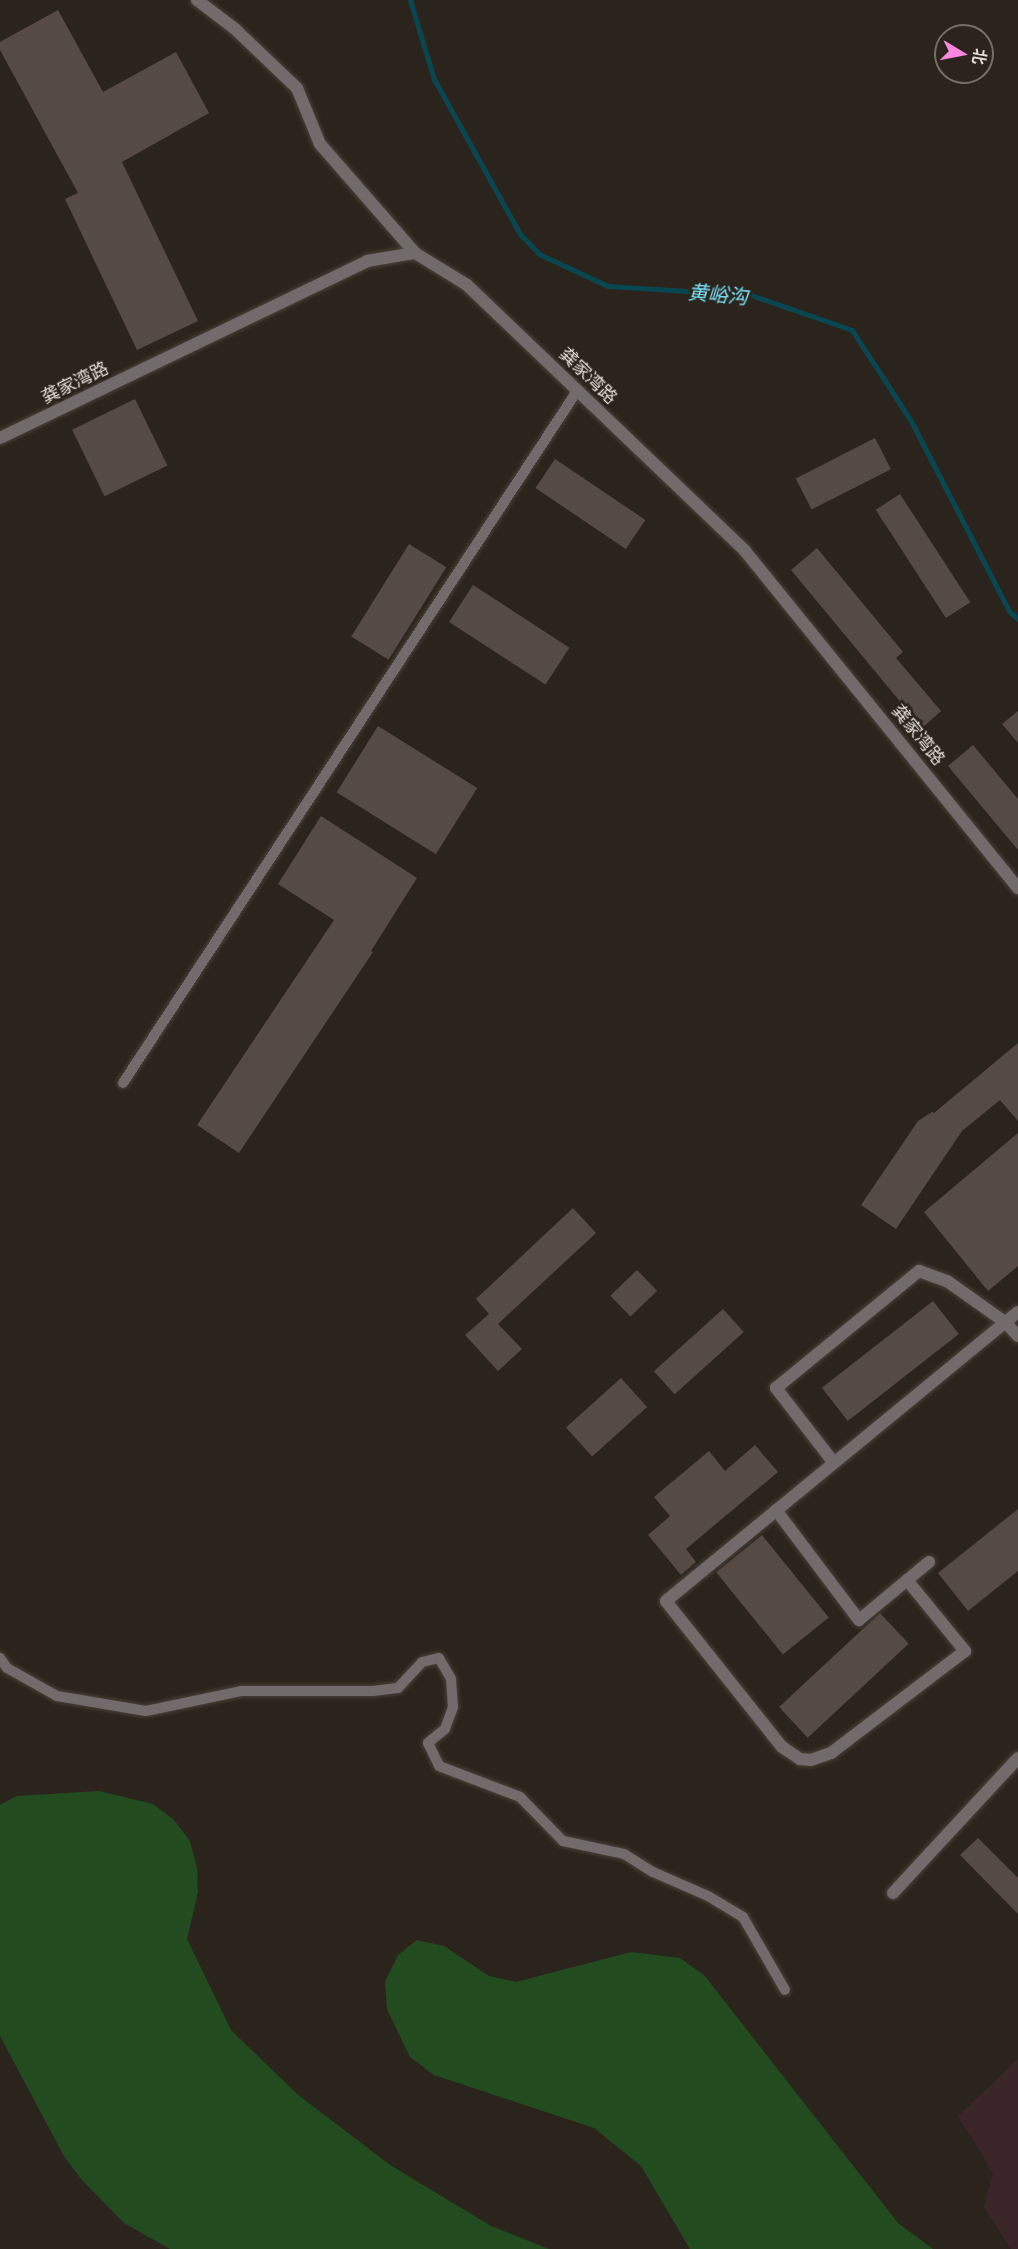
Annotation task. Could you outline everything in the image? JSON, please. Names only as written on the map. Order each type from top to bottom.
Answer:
[{"type":"street","points":[[197,0],[235,29],[297,88],[320,144],[415,253]]},
{"type":"street","name":"龚家湾路","points":[[0,438],[367,261],[415,253],[467,285],[745,551],[1018,888]]},
{"type":"street","points":[[834,1463],[776,1388],[919,1271],[947,1281],[1005,1322],[1018,1336]]},
{"type":"street","points":[[907,1580],[965,1651],[831,1753],[810,1760],[790,1754],[666,1601],[1018,1312]]},
{"type":"street","points":[[776,1510],[859,1620],[929,1562]]},
{"type":"street","points":[[893,1893],[1018,1758]]},
{"type":"lane","points":[[123,1083],[577,391]]},
{"type":"lane","points":[[0,1658],[7,1668],[57,1696],[146,1711],[242,1691],[373,1691],[398,1688],[422,1662],[439,1658],[451,1679],[453,1707],[445,1729],[428,1743],[439,1766],[520,1797],[563,1841],[624,1854],[653,1872],[708,1896],[743,1917],[785,1990]]},
{"type":"shaded area","points":[[1018,2059],[1018,2249],[1011,2249],[984,2207],[993,2173],[958,2116]]},
{"type":"green space","points":[[99,1791],[153,1804],[174,1820],[190,1841],[197,1868],[198,1892],[187,1939],[231,2030],[297,2094],[390,2165],[491,2226],[549,2249],[170,2249],[124,2223],[81,2179],[64,2156],[0,2036],[0,1805],[16,1796]]},
{"type":"green space","points":[[417,1940],[444,1946],[489,1976],[516,1982],[631,1952],[680,1958],[704,1975],[898,2223],[933,2249],[690,2249],[641,2166],[594,2128],[434,2075],[410,2057],[387,2009],[385,1982],[398,1955]]},
{"type":"building","points":[[58,10],[103,92],[176,52],[209,113],[122,162],[198,321],[137,350],[65,199],[78,193],[0,50],[0,42]]},
{"type":"building","points":[[135,399],[167,466],[105,496],[72,430]]},
{"type":"building","points":[[875,438],[891,469],[812,510],[796,478]]},
{"type":"building","points":[[555,459],[645,520],[626,549],[535,488]]},
{"type":"building","points":[[900,494],[970,602],[946,618],[876,510]]},
{"type":"building","points":[[409,544],[446,567],[389,660],[351,636]]},
{"type":"building","points":[[817,548],[903,652],[896,658],[941,711],[922,728],[791,570]]},
{"type":"building","points":[[473,585],[569,648],[545,685],[449,622]]},
{"type":"building","points":[[1018,711],[1018,743],[1002,724]]},
{"type":"building","points":[[378,726],[477,788],[436,854],[337,792]]},
{"type":"building","points":[[973,745],[1018,799],[1018,850],[948,766]]},
{"type":"building","points":[[321,816],[417,878],[371,951],[373,952],[239,1153],[197,1125],[334,920],[278,884]]},
{"type":"building","points":[[1018,1043],[1018,1121],[1000,1100],[962,1131],[896,1229],[861,1205],[918,1121],[934,1113]]},
{"type":"building","points":[[1018,1133],[1018,1266],[988,1291],[924,1212]]},
{"type":"building","points":[[573,1208],[596,1233],[498,1324],[522,1349],[498,1371],[465,1335],[489,1314],[476,1299]]},
{"type":"building","points":[[637,1270],[657,1291],[631,1317],[610,1296]]},
{"type":"building","points":[[933,1301],[959,1334],[848,1421],[822,1388]]},
{"type":"building","points":[[723,1309],[744,1332],[675,1394],[654,1371]]},
{"type":"building","points":[[621,1378],[647,1407],[592,1456],[566,1428]]},
{"type":"building","points":[[755,1445],[778,1472],[686,1549],[696,1562],[681,1575],[648,1535],[670,1516],[654,1497],[709,1451],[725,1471]]},
{"type":"building","points":[[1018,1509],[1018,1571],[968,1611],[938,1573]]},
{"type":"building","points":[[762,1535],[829,1617],[783,1655],[716,1572]]},
{"type":"building","points":[[880,1613],[909,1644],[808,1738],[779,1707]]},
{"type":"building","points":[[978,1838],[1018,1878],[1018,1914],[960,1855]]},
{"type":"waterway","name":"黄峪沟","points":[[410,0],[434,79],[520,234],[539,254],[608,286],[751,295],[852,330],[911,421],[1009,611],[1018,619]]}]
